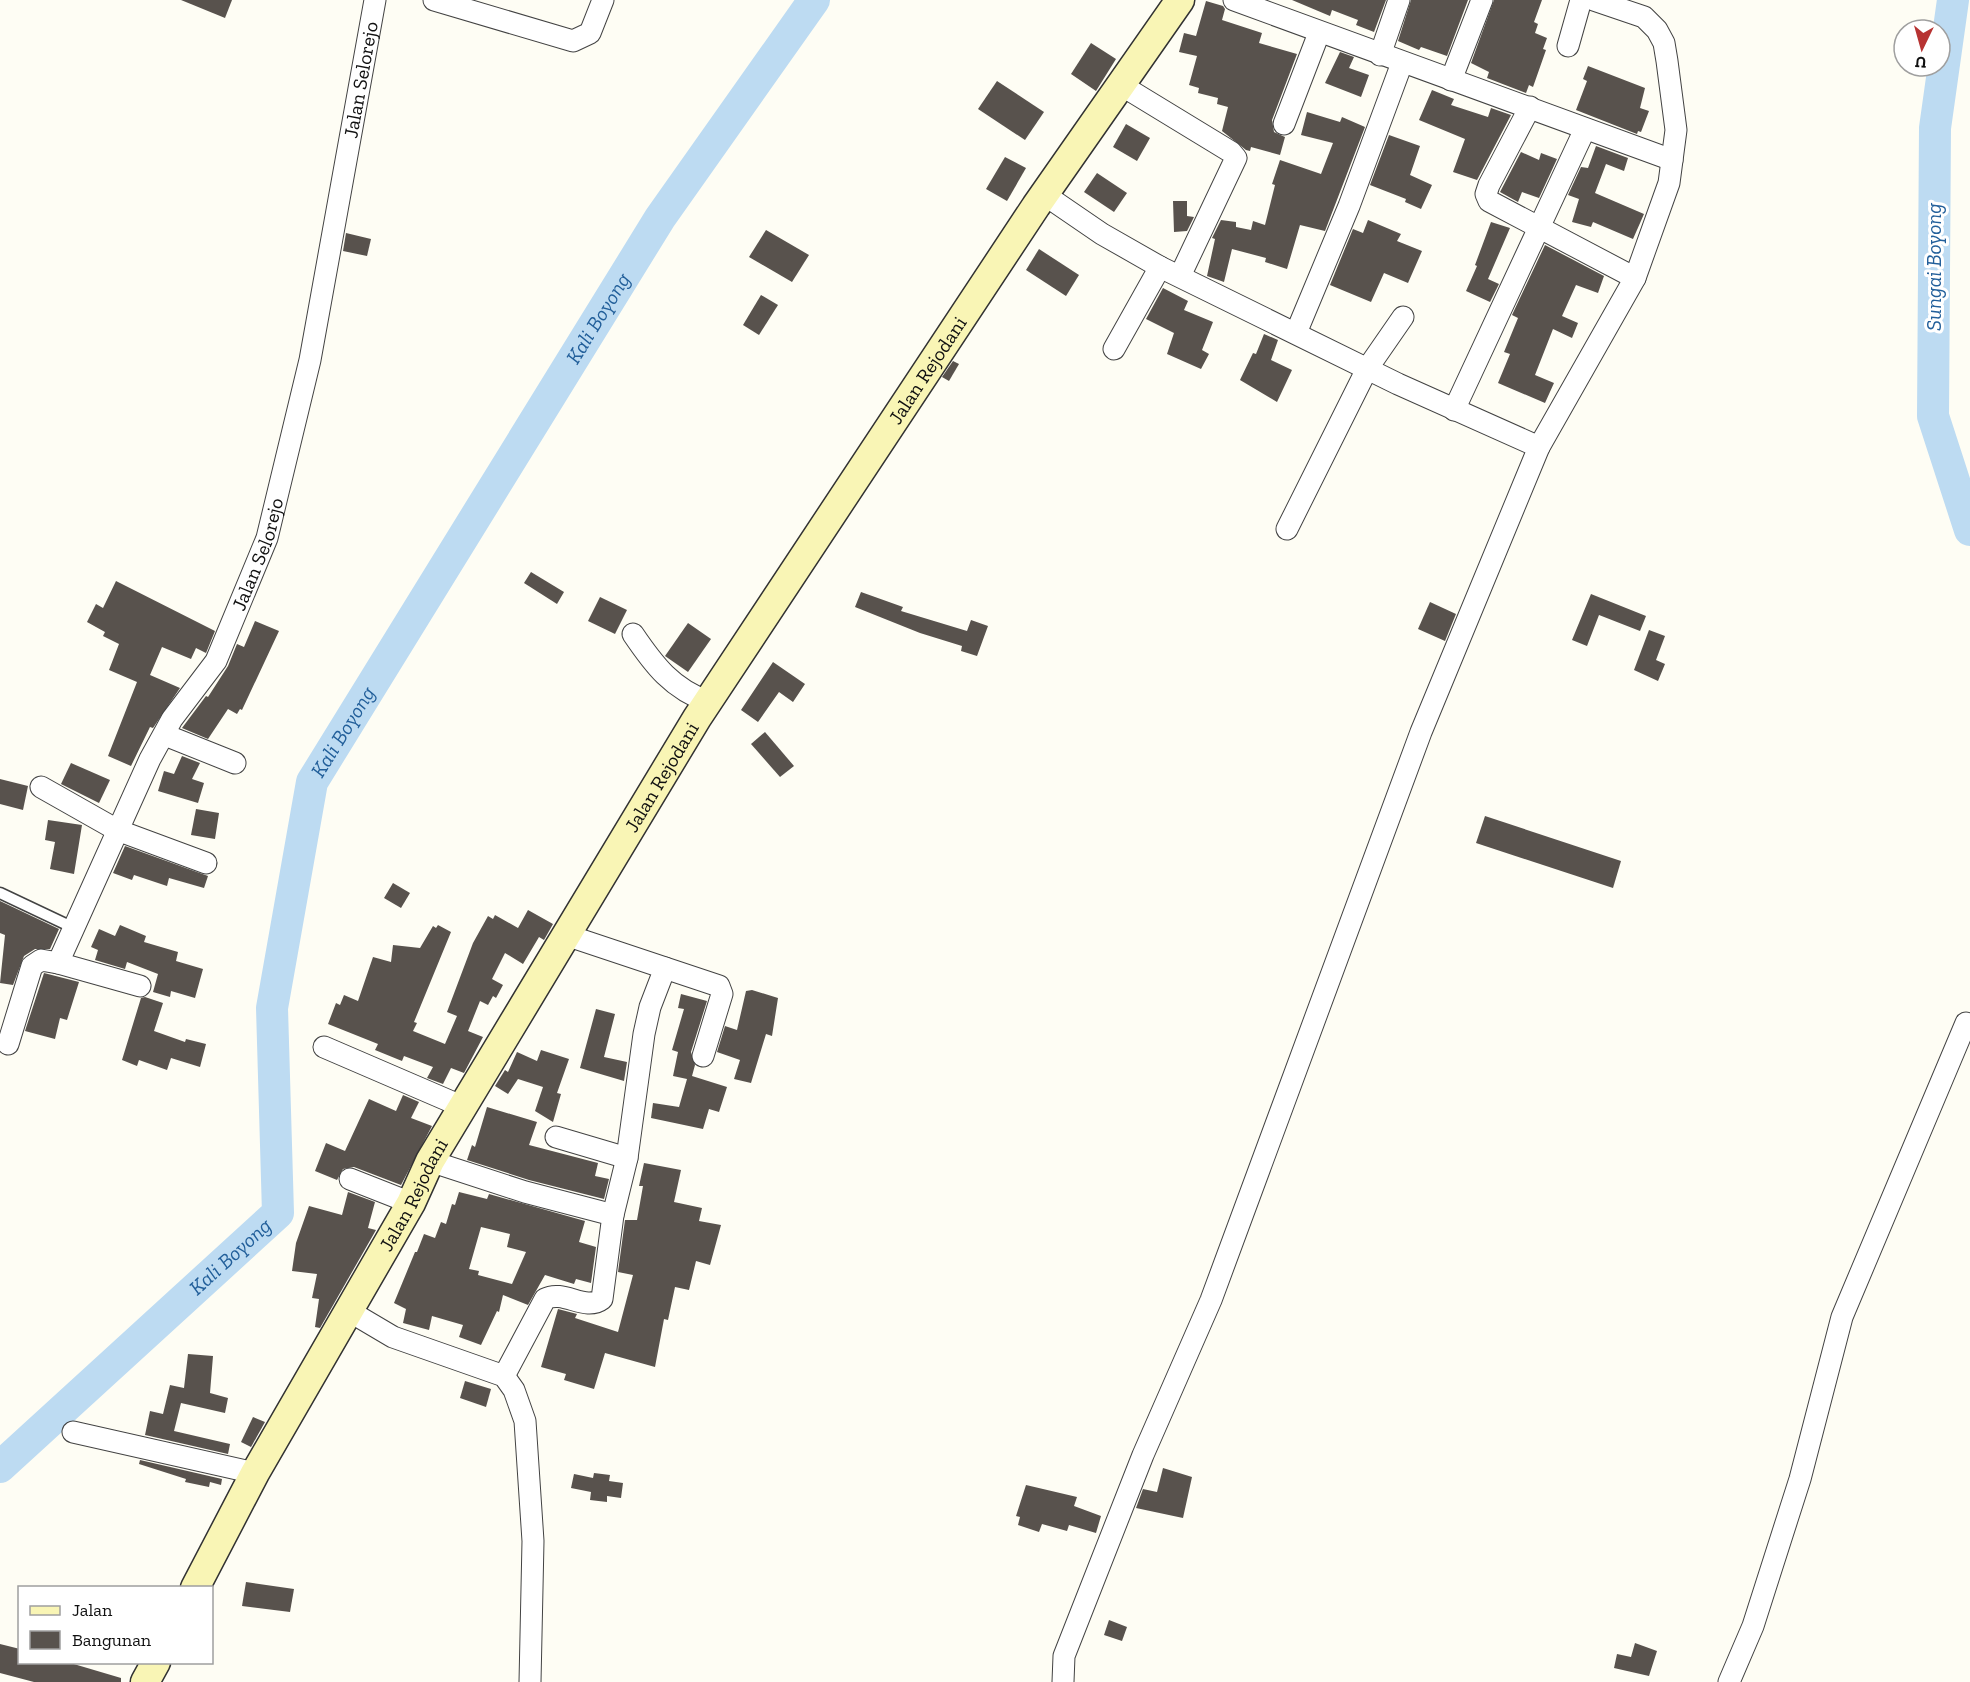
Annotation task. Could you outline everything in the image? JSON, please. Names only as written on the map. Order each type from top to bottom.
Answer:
[{"type":"main road","name":"Jalan Rejodani","points":[[196,1586],[255,1473],[411,1203],[430,1161],[461,1106],[680,744],[1045,195],[1180,0]]},
{"type":"main road","points":[[145,1682],[155,1664]]},
{"type":"street","name":"Jalan Selorejo","points":[[58,963],[117,830],[172,719],[216,660],[267,538],[310,360],[375,0]]},
{"type":"street","points":[[442,1],[573,41],[590,33],[603,0]]},
{"type":"street","points":[[1234,0],[1319,33],[1672,160]]},
{"type":"street","points":[[1380,55],[1399,0]]},
{"type":"street","points":[[1452,80],[1482,0]]},
{"type":"street","points":[[1568,46],[1581,0]]},
{"type":"street","points":[[1063,1682],[1064,1656],[1143,1455],[1211,1300],[1421,732],[1539,447],[1635,278],[1669,183],[1676,130],[1665,52],[1657,30],[1644,17],[1594,0]]},
{"type":"street","points":[[1284,124],[1319,33]]},
{"type":"street","points":[[1296,333],[1349,206],[1402,63]]},
{"type":"street","points":[[1121,86],[1231,152],[1236,158],[1180,276]]},
{"type":"street","points":[[1530,107],[1486,194],[1495,206],[1635,278]]},
{"type":"street","points":[[1454,410],[1585,129]]},
{"type":"street","points":[[1045,195],[1102,234],[1160,267],[1367,369],[1539,447]]},
{"type":"street","points":[[1114,349],[1160,267]]},
{"type":"street","points":[[1287,529],[1367,369],[1403,317]]},
{"type":"street","points":[[633,634],[668,679],[691,696],[703,710]]},
{"type":"street","points":[[165,735],[235,763]]},
{"type":"street","points":[[41,787],[117,830],[206,863]]},
{"type":"street","points":[[566,935],[719,986],[721,990],[703,1056]]},
{"type":"street","points":[[8,1044],[32,966],[41,960],[140,986]]},
{"type":"street","points":[[504,1376],[546,1299],[556,1295],[593,1304],[602,1299],[613,1215],[627,1158],[644,1034],[650,1007],[665,968]]},
{"type":"street","points":[[1729,1682],[1754,1626],[1800,1479],[1842,1317],[1966,1023]]},
{"type":"street","points":[[324,1047],[461,1106]]},
{"type":"street","points":[[556,1137],[627,1158]]},
{"type":"street","points":[[430,1161],[525,1192],[613,1215]]},
{"type":"street","points":[[350,1179],[411,1203]]},
{"type":"street","points":[[350,1311],[393,1338],[504,1376],[514,1390],[525,1421],[533,1541],[530,1682]]},
{"type":"street","points":[[73,1432],[255,1473]]},
{"type":"lane","points":[[0,893],[74,928]]},
{"type":"building","points":[[181,0],[232,0],[225,18]]},
{"type":"building","points":[[1292,0],[1386,0],[1374,32],[1356,25],[1358,20],[1332,10],[1330,16]]},
{"type":"building","points":[[1411,0],[1468,0],[1447,56],[1421,47],[1419,50],[1398,41]]},
{"type":"building","points":[[1494,0],[1542,0],[1534,22],[1538,24],[1535,33],[1547,38],[1543,49],[1546,50],[1533,87],[1529,85],[1526,93],[1487,78],[1489,72],[1471,63]]},
{"type":"building","points":[[1206,1],[1223,6],[1225,9],[1222,20],[1262,33],[1259,43],[1297,54],[1272,120],[1274,132],[1285,137],[1280,155],[1251,147],[1250,151],[1246,150],[1222,131],[1228,107],[1217,104],[1218,98],[1198,93],[1199,88],[1189,85],[1197,56],[1179,52],[1184,33],[1196,36]]},
{"type":"building","points":[[1091,43],[1116,59],[1096,91],[1071,74]]},
{"type":"building","points":[[1340,52],[1354,57],[1349,68],[1369,75],[1361,97],[1325,83]]},
{"type":"building","points":[[1588,66],[1645,88],[1640,108],[1649,111],[1641,132],[1638,131],[1637,134],[1576,110],[1587,81],[1583,79]]},
{"type":"building","points":[[997,81],[1044,112],[1025,140],[978,109]]},
{"type":"building","points":[[1432,90],[1454,99],[1451,105],[1488,117],[1491,108],[1511,115],[1477,180],[1453,172],[1465,139],[1419,120]]},
{"type":"building","points":[[1307,112],[1340,122],[1342,117],[1365,127],[1325,231],[1300,225],[1287,269],[1265,262],[1266,258],[1232,249],[1224,282],[1207,276],[1215,239],[1212,238],[1221,220],[1236,222],[1236,227],[1251,230],[1253,221],[1265,225],[1275,185],[1272,184],[1280,160],[1321,174],[1333,143],[1301,135]]},
{"type":"building","points":[[1126,124],[1150,138],[1137,161],[1113,147]]},
{"type":"building","points":[[1389,135],[1420,146],[1410,175],[1432,185],[1421,209],[1405,202],[1406,199],[1370,185]]},
{"type":"building","points":[[1596,146],[1628,158],[1624,171],[1606,164],[1595,193],[1644,214],[1633,239],[1593,222],[1591,227],[1572,222],[1579,199],[1568,195],[1581,167],[1588,168]]},
{"type":"building","points":[[1521,152],[1539,160],[1541,153],[1557,159],[1539,198],[1522,192],[1518,202],[1500,192]]},
{"type":"building","points":[[1005,157],[1026,168],[1007,201],[986,189]]},
{"type":"building","points":[[1097,173],[1127,193],[1114,212],[1084,192]]},
{"type":"building","points":[[1173,201],[1187,201],[1187,216],[1194,217],[1187,231],[1174,232]]},
{"type":"building","points":[[1368,220],[1401,234],[1397,241],[1422,251],[1408,283],[1384,273],[1371,302],[1330,285],[1353,229],[1363,233]]},
{"type":"building","points":[[1491,222],[1510,228],[1488,279],[1499,284],[1490,302],[1466,291],[1477,266],[1475,265]]},
{"type":"building","points":[[766,230],[809,255],[792,282],[749,257]]},
{"type":"building","points":[[346,233],[371,239],[367,256],[343,251]]},
{"type":"building","points":[[1545,245],[1604,276],[1598,293],[1576,285],[1562,316],[1578,323],[1572,338],[1553,329],[1535,375],[1554,383],[1545,403],[1498,383],[1510,354],[1504,352],[1518,318],[1512,315]]},
{"type":"building","points":[[1039,249],[1079,275],[1066,296],[1026,270]]},
{"type":"building","points":[[1163,288],[1188,301],[1184,310],[1213,322],[1202,350],[1209,354],[1201,369],[1167,354],[1174,333],[1146,319]]},
{"type":"building","points":[[761,295],[778,305],[759,335],[743,325]]},
{"type":"building","points":[[1264,334],[1278,340],[1271,360],[1292,370],[1277,402],[1240,380],[1253,353],[1256,354]]},
{"type":"building","points":[[953,361],[959,364],[949,381],[942,377]]},
{"type":"building","points":[[531,572],[564,592],[557,604],[524,583]]},
{"type":"building","points":[[116,581],[215,631],[206,653],[196,648],[191,659],[162,647],[150,675],[180,688],[153,728],[150,727],[131,766],[108,756],[137,682],[109,670],[119,644],[103,636],[105,632],[87,622],[96,604],[103,608]]},
{"type":"building","points":[[861,592],[903,607],[901,611],[967,631],[971,620],[988,626],[977,656],[961,651],[962,646],[920,633],[855,607]]},
{"type":"building","points":[[1591,594],[1646,616],[1640,631],[1599,615],[1587,646],[1572,640]]},
{"type":"building","points":[[600,597],[627,610],[615,634],[588,621]]},
{"type":"building","points":[[1430,602],[1456,614],[1445,641],[1418,629]]},
{"type":"building","points":[[255,621],[279,631],[242,710],[240,709],[237,714],[228,709],[208,739],[182,728],[206,696],[208,697],[228,666],[237,644],[244,647]]},
{"type":"building","points":[[688,623],[711,639],[688,672],[665,656]]},
{"type":"building","points":[[1649,630],[1665,636],[1656,660],[1665,664],[1658,681],[1634,670]]},
{"type":"building","points":[[773,662],[805,684],[793,702],[779,692],[758,722],[741,710]]},
{"type":"building","points":[[765,732],[794,766],[780,777],[751,744]]},
{"type":"building","points":[[182,756],[200,763],[192,779],[204,783],[198,803],[158,791],[164,771],[174,774]]},
{"type":"building","points":[[71,763],[110,780],[99,803],[61,784]]},
{"type":"building","points":[[0,779],[28,786],[23,810],[0,804]]},
{"type":"building","points":[[196,809],[219,813],[215,839],[191,835]]},
{"type":"building","points":[[1485,816],[1621,861],[1613,888],[1476,843]]},
{"type":"building","points":[[48,820],[82,825],[74,874],[50,869],[55,842],[45,840]]},
{"type":"building","points":[[125,846],[208,876],[204,888],[169,878],[167,886],[134,875],[132,880],[113,873]]},
{"type":"building","points":[[393,883],[410,893],[401,908],[384,898]]},
{"type":"building","points":[[0,901],[59,929],[50,949],[35,949],[24,956],[13,985],[0,983],[5,935],[0,933]]},
{"type":"building","points":[[528,910],[553,924],[544,940],[539,937],[523,964],[505,953],[492,979],[503,985],[496,998],[493,996],[488,1005],[480,1001],[468,1031],[483,1037],[464,1073],[451,1068],[443,1084],[427,1078],[433,1067],[404,1056],[402,1061],[375,1050],[378,1044],[328,1024],[336,1003],[340,1005],[344,995],[358,1001],[373,957],[391,962],[393,945],[420,948],[433,926],[436,928],[438,925],[451,932],[414,1022],[417,1023],[413,1031],[445,1044],[457,1016],[447,1012],[473,943],[488,916],[493,919],[495,915],[518,928]]},
{"type":"building","points":[[120,925],[146,936],[144,942],[178,952],[176,961],[203,969],[195,998],[171,991],[170,997],[153,992],[158,974],[127,962],[125,969],[95,960],[98,950],[91,947],[99,929],[115,936]]},
{"type":"building","points":[[44,973],[79,982],[67,1020],[60,1018],[55,1039],[25,1031]]},
{"type":"building","points":[[752,990],[778,998],[772,1036],[766,1034],[751,1083],[734,1079],[740,1060],[717,1052],[725,1026],[737,1030],[746,991]]},
{"type":"building","points":[[681,994],[707,1001],[691,1052],[695,1065],[692,1076],[727,1087],[719,1112],[709,1109],[703,1129],[651,1118],[653,1103],[679,1107],[687,1079],[673,1076],[678,1052],[672,1050],[684,1009],[678,1008]]},
{"type":"building","points":[[145,997],[163,1003],[154,1031],[185,1042],[186,1039],[206,1044],[200,1067],[171,1058],[167,1070],[139,1060],[137,1066],[122,1060],[141,998]]},
{"type":"building","points":[[596,1009],[615,1014],[604,1057],[627,1062],[624,1081],[580,1068]]},
{"type":"building","points":[[541,1050],[569,1059],[557,1093],[561,1094],[553,1122],[535,1111],[543,1087],[518,1079],[508,1094],[495,1086],[505,1070],[508,1072],[517,1052],[537,1061]]},
{"type":"building","points":[[403,1095],[419,1102],[411,1118],[432,1126],[401,1185],[354,1167],[343,1169],[337,1180],[315,1171],[326,1143],[345,1151],[369,1099],[396,1111]]},
{"type":"building","points":[[487,1107],[537,1122],[529,1145],[598,1163],[595,1176],[609,1179],[604,1199],[529,1180],[467,1160],[472,1145],[475,1147]]},
{"type":"building","points":[[644,1163],[681,1170],[674,1202],[702,1208],[699,1221],[721,1225],[710,1265],[696,1261],[689,1290],[675,1287],[668,1320],[664,1319],[655,1367],[605,1353],[594,1389],[564,1380],[566,1374],[541,1367],[558,1309],[577,1314],[575,1318],[618,1332],[633,1275],[618,1272],[625,1220],[637,1220],[643,1186],[639,1186]]},
{"type":"building","points":[[348,1192],[375,1202],[368,1228],[376,1230],[320,1328],[315,1327],[319,1299],[312,1298],[317,1274],[292,1271],[296,1243],[309,1206],[342,1215]]},
{"type":"building","points":[[459,1192],[487,1199],[489,1194],[585,1221],[579,1242],[596,1247],[591,1283],[576,1279],[574,1284],[545,1275],[528,1305],[503,1295],[499,1312],[497,1311],[481,1345],[459,1337],[463,1325],[432,1316],[429,1330],[403,1323],[406,1309],[394,1303],[415,1252],[424,1234],[435,1238],[441,1222],[446,1224],[452,1204],[455,1205]],"holes":[[[481,1227],[510,1234],[507,1247],[526,1252],[512,1284],[478,1275],[479,1271],[469,1269]]]},
{"type":"building","points":[[188,1354],[213,1356],[210,1393],[228,1398],[225,1413],[181,1403],[174,1431],[230,1444],[228,1454],[145,1435],[150,1411],[163,1414],[170,1385],[184,1388]]},
{"type":"building","points":[[465,1381],[491,1389],[486,1407],[460,1398]]},
{"type":"building","points":[[253,1417],[265,1422],[251,1447],[241,1442]]},
{"type":"building","points":[[140,1460],[222,1479],[221,1485],[210,1482],[209,1487],[185,1482],[186,1479],[139,1464]]},
{"type":"building","points":[[1163,1468],[1192,1477],[1183,1518],[1136,1508],[1143,1489],[1157,1492]]},
{"type":"building","points":[[594,1473],[610,1475],[609,1481],[623,1483],[621,1498],[607,1496],[607,1502],[590,1500],[591,1492],[571,1488],[574,1474],[593,1478]]},
{"type":"building","points":[[1026,1485],[1077,1497],[1074,1506],[1101,1516],[1096,1533],[1069,1525],[1067,1531],[1042,1524],[1039,1532],[1018,1525],[1020,1517],[1016,1516]]},
{"type":"building","points":[[246,1582],[294,1589],[290,1612],[242,1606]]},
{"type":"building","points":[[1109,1620],[1127,1627],[1122,1641],[1104,1635]]},
{"type":"building","points":[[1635,1643],[1657,1651],[1649,1676],[1614,1668],[1617,1654],[1631,1657]]},
{"type":"building","points":[[0,1644],[18,1648],[18,1664],[74,1664],[121,1678],[121,1682],[34,1682],[0,1673]]},
{"type":"waterway","name":"Kali Boyong","points":[[0,1467],[278,1213],[272,1008],[312,782],[660,218],[814,0]]},
{"type":"waterway","name":"Sungai Boyong","points":[[1953,0],[1935,128],[1933,416],[1970,530]]}]
